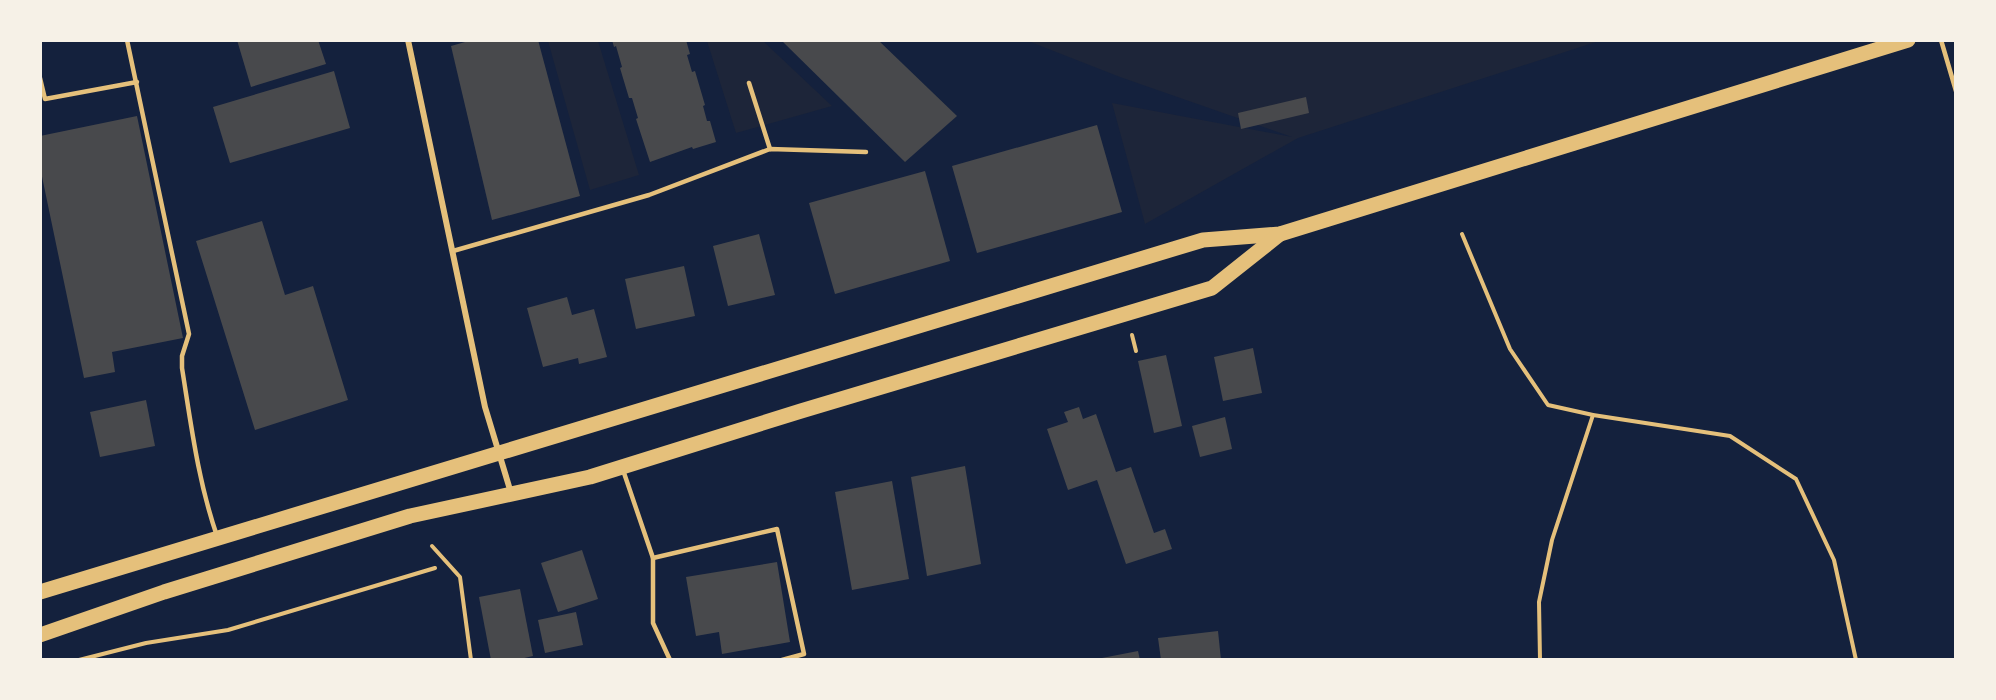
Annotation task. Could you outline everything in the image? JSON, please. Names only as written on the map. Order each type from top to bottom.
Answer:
[{"type":"main road","points":[[40,592],[1203,240],[1280,234],[1908,40]]},
{"type":"main road","points":[[40,634],[164,592],[410,516],[590,477],[1212,288],[1280,234]]},
{"type":"street","points":[[408,40],[485,407],[511,494]]},
{"type":"lane","points":[[127,40],[189,334],[182,356],[182,368],[196,460],[206,506],[218,538]]},
{"type":"lane","points":[[1941,40],[1956,91]]},
{"type":"lane","points":[[40,78],[45,99],[137,82]]},
{"type":"lane","points":[[749,83],[770,149]]},
{"type":"lane","points":[[453,251],[649,195],[770,149],[866,152]]},
{"type":"lane","points":[[622,466],[653,558],[653,623],[670,660]]},
{"type":"lane","points":[[653,558],[777,529],[804,654],[782,660]]},
{"type":"path","points":[[1462,234],[1510,349],[1548,405],[1593,415],[1730,436],[1796,479],[1834,560],[1856,660]]},
{"type":"path","points":[[1132,334],[1136,351]]},
{"type":"path","points":[[1540,660],[1539,602],[1551,540],[1593,415]]},
{"type":"path","points":[[432,546],[460,577],[471,660]]},
{"type":"path","points":[[79,660],[146,643],[228,630],[435,568]]},
{"type":"shaded area","points":[[548,41],[598,41],[639,175],[590,190]]},
{"type":"shaded area","points":[[707,41],[763,41],[832,106],[736,133]]},
{"type":"shaded area","points":[[1028,41],[1599,41],[1298,138],[1145,224],[1112,103],[1292,137],[1120,77]]},
{"type":"building","points":[[237,40],[318,40],[326,64],[251,87]]},
{"type":"building","points":[[472,40],[538,40],[580,196],[492,220],[451,46]]},
{"type":"building","points":[[612,40],[686,40],[692,72],[695,71],[707,121],[710,121],[716,142],[693,149],[692,147],[650,162],[636,119],[638,118],[632,98],[629,98],[620,68],[622,67],[616,46],[614,47]]},
{"type":"building","points":[[781,40],[878,40],[957,116],[905,162]]},
{"type":"building","points":[[334,71],[350,128],[230,163],[213,107]]},
{"type":"building","points":[[1306,97],[1309,113],[1241,129],[1238,113]]},
{"type":"building","points":[[137,116],[183,338],[112,352],[115,372],[84,378],[40,167],[40,136]]},
{"type":"building","points":[[1097,125],[1122,212],[977,253],[952,166]]},
{"type":"building","points":[[925,171],[950,261],[835,294],[809,203]]},
{"type":"building","points":[[262,221],[285,295],[313,286],[348,400],[255,430],[196,241]]},
{"type":"building","points":[[759,234],[775,295],[728,306],[713,246]]},
{"type":"building","points":[[684,266],[695,316],[636,329],[625,279]]},
{"type":"building","points":[[567,297],[572,315],[594,309],[607,357],[579,364],[578,358],[543,367],[527,308]]},
{"type":"building","points":[[1253,348],[1262,393],[1223,401],[1214,357]]},
{"type":"building","points":[[1166,355],[1182,426],[1154,433],[1138,361]]},
{"type":"building","points":[[146,400],[155,446],[100,457],[90,412]]},
{"type":"building","points":[[1079,407],[1083,419],[1096,414],[1116,472],[1131,467],[1154,533],[1165,529],[1172,549],[1126,564],[1097,480],[1068,490],[1047,429],[1068,422],[1064,412]]},
{"type":"building","points":[[1225,417],[1232,449],[1200,457],[1192,426]]},
{"type":"building","points":[[965,466],[981,564],[927,576],[911,477]]},
{"type":"building","points":[[892,481],[909,579],[852,590],[835,492]]},
{"type":"building","points":[[582,550],[598,599],[558,612],[541,563]]},
{"type":"building","points":[[777,562],[790,642],[722,654],[719,632],[696,636],[686,577]]},
{"type":"building","points":[[520,589],[533,656],[516,660],[491,660],[479,597]]},
{"type":"building","points":[[576,612],[583,645],[545,653],[538,620]]},
{"type":"building","points":[[1218,631],[1221,660],[1161,660],[1158,638]]},
{"type":"building","points":[[1138,651],[1140,660],[1102,660],[1102,658]]}]
